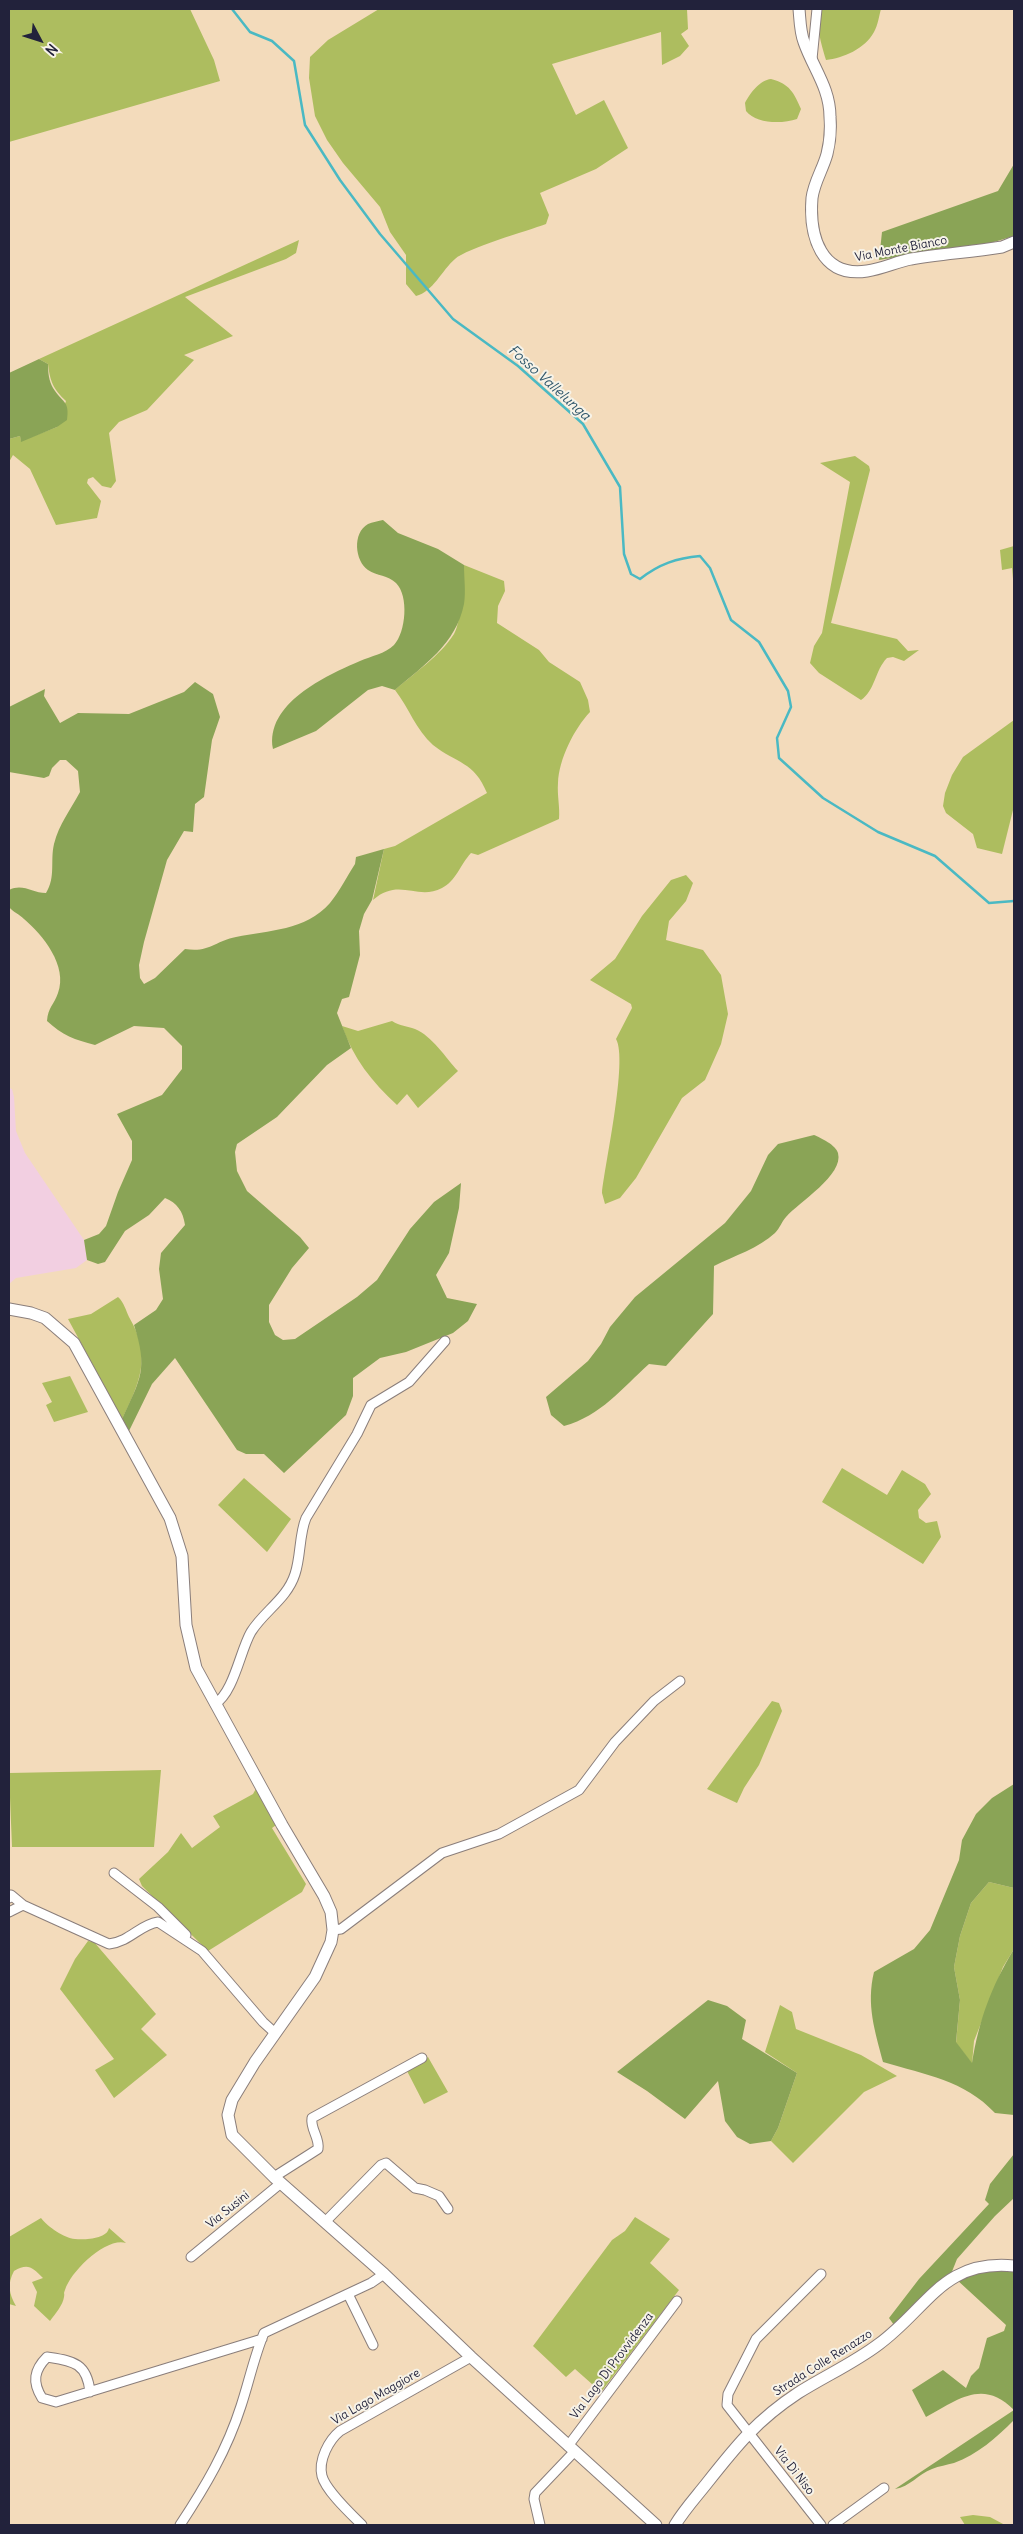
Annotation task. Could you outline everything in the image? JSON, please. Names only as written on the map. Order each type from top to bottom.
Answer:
[{"type":"street","name":"Via Monte Bianco","points":[[799,9],[803,40],[824,83],[830,103],[830,134],[827,153],[812,198],[815,235],[819,250],[826,261],[837,268],[852,272],[868,271],[908,260],[1002,247],[1014,242]]},
{"type":"street","points":[[812,59],[816,9]]},
{"type":"street","points":[[9,1309],[45,1318],[74,1343],[170,1518],[183,1562],[186,1625],[191,1654],[202,1682],[324,1896],[331,1912],[333,1930],[328,1951],[315,1977],[275,2033],[236,2093],[228,2115],[230,2130],[237,2142],[384,2274],[471,2357],[656,2525]]},
{"type":"street","points":[[215,1704],[219,1701],[232,1678],[252,1632],[291,1584],[295,1574],[303,1525],[306,1518],[357,1434],[371,1405],[378,1399],[410,1382],[445,1342]]},
{"type":"street","points":[[333,1930],[341,1929],[442,1854],[498,1834],[579,1790],[621,1735],[654,1701],[680,1681]]},
{"type":"street","points":[[114,1873],[158,1907],[202,1951],[263,2022],[275,2033]]},
{"type":"street","points":[[9,1898],[12,1896],[23,1905],[109,1944],[121,1942],[135,1935],[148,1924],[158,1922],[202,1951]]},
{"type":"street","points":[[9,1912],[23,1905]]},
{"type":"street","name":"Via Susini","points":[[190,2257],[278,2180],[318,2149],[319,2143],[311,2122],[312,2118],[422,2058]]},
{"type":"street","points":[[325,2222],[374,2171],[386,2163],[415,2188],[439,2196],[448,2209]]},
{"type":"street","name":"Strada Colle Renazzo","points":[[674,2525],[748,2431],[798,2393],[868,2352],[894,2334],[935,2291],[953,2277],[974,2268],[1014,2266]]},
{"type":"street","points":[[180,2525],[220,2460],[240,2407],[264,2333],[371,2283],[384,2274]]},
{"type":"street","points":[[748,2431],[727,2405],[728,2394],[756,2339],[821,2274]]},
{"type":"street","points":[[348,2294],[373,2345]]},
{"type":"street","name":"Via Lago Di Provvidenza","points":[[540,2525],[534,2499],[535,2493],[571,2449],[677,2301]]},
{"type":"street","points":[[90,2392],[85,2372],[71,2361],[47,2357],[36,2372],[37,2390],[42,2398],[56,2402],[90,2392],[262,2339]]},
{"type":"street","name":"Via Lago Maggiore","points":[[362,2525],[333,2493],[322,2476],[324,2458],[330,2439],[340,2431],[471,2357]]},
{"type":"street","name":"Via Di Niso","points":[[748,2431],[821,2525]]},
{"type":"street","points":[[833,2525],[884,2488]]},
{"type":"shaded area","points":[[9,1088],[12,1089],[14,1097],[16,1131],[25,1153],[84,1240],[87,1260],[76,1268],[16,1278],[9,1284]]},
{"type":"green space","points":[[9,9],[190,9],[214,60],[220,81],[9,142]]},
{"type":"green space","points":[[379,9],[687,9],[688,29],[681,34],[689,46],[680,56],[662,65],[661,32],[552,64],[576,115],[604,100],[628,148],[596,169],[540,193],[549,215],[546,224],[484,245],[462,255],[450,264],[427,290],[416,296],[406,284],[406,255],[390,232],[380,207],[343,163],[327,140],[315,116],[309,78],[310,57],[328,40]]},
{"type":"green space","points":[[822,9],[881,9],[875,29],[865,43],[853,52],[826,60],[819,28]]},
{"type":"green space","points":[[771,79],[787,86],[791,90],[801,109],[797,119],[784,122],[763,121],[746,111],[745,103],[753,91],[759,84]]},
{"type":"green space","points":[[1014,164],[1014,236],[977,247],[945,249],[879,260],[882,232],[998,191]]},
{"type":"green space","points":[[299,240],[296,253],[286,259],[185,297],[233,336],[184,355],[194,360],[147,410],[119,422],[109,433],[116,481],[111,488],[102,486],[93,477],[88,479],[87,483],[101,501],[97,518],[56,525],[30,469],[13,455],[9,462],[9,439],[20,436],[21,441],[57,427],[66,401],[53,384],[48,364],[39,359]]},
{"type":"green space","points":[[39,359],[48,364],[52,385],[56,393],[65,402],[68,413],[67,420],[57,427],[21,442],[20,436],[9,439],[9,373]]},
{"type":"green space","points":[[855,456],[869,466],[870,470],[831,623],[897,639],[908,651],[919,650],[904,661],[893,657],[887,658],[866,696],[861,700],[819,673],[810,663],[814,646],[822,633],[850,482],[820,463]]},
{"type":"green space","points":[[383,520],[398,533],[438,549],[464,565],[464,604],[454,631],[437,653],[395,690],[382,686],[368,690],[316,731],[273,749],[273,733],[278,718],[300,694],[331,675],[386,651],[398,639],[404,614],[403,596],[400,589],[393,580],[368,570],[360,560],[357,547],[359,534],[363,528],[370,523]]},
{"type":"green space","points":[[1014,546],[1014,590],[1012,568],[1002,570],[1000,550]]},
{"type":"green space","points":[[464,565],[504,581],[505,591],[498,606],[497,623],[539,650],[549,662],[580,682],[588,700],[590,712],[578,727],[568,745],[561,764],[558,787],[559,819],[478,855],[471,853],[451,881],[442,888],[424,892],[391,890],[382,893],[373,900],[384,849],[395,846],[487,793],[471,769],[433,745],[427,739],[395,690],[434,657],[454,634],[463,591]]},
{"type":"green space","points":[[195,682],[213,694],[220,717],[212,740],[204,797],[195,804],[193,832],[184,831],[167,860],[139,965],[140,978],[144,984],[155,978],[185,949],[206,948],[236,937],[274,931],[309,919],[320,912],[334,898],[355,864],[356,857],[384,849],[372,900],[364,914],[359,931],[360,955],[349,997],[342,999],[337,1013],[351,1048],[327,1065],[277,1117],[237,1144],[235,1152],[237,1171],[247,1191],[300,1237],[309,1248],[292,1268],[269,1305],[269,1322],[275,1335],[283,1340],[295,1339],[357,1297],[377,1280],[410,1229],[434,1202],[461,1183],[459,1208],[449,1253],[436,1275],[447,1298],[477,1304],[468,1321],[453,1333],[406,1352],[380,1358],[353,1378],[353,1396],[346,1415],[284,1473],[264,1454],[246,1454],[237,1450],[175,1358],[152,1384],[129,1431],[122,1419],[138,1383],[140,1373],[141,1352],[134,1325],[156,1310],[163,1299],[159,1269],[161,1253],[185,1225],[184,1220],[179,1208],[165,1198],[149,1215],[125,1231],[105,1262],[98,1264],[87,1260],[84,1240],[99,1234],[106,1226],[132,1160],[132,1141],[117,1114],[162,1095],[182,1069],[182,1046],[164,1028],[134,1026],[95,1045],[69,1036],[53,1026],[47,1021],[60,983],[60,972],[57,962],[46,942],[22,917],[9,907],[9,890],[14,888],[46,893],[51,881],[53,850],[56,837],[80,792],[78,771],[66,760],[60,760],[52,768],[49,776],[44,778],[9,772],[9,707],[45,689],[44,696],[60,723],[78,713],[129,714],[184,692]]},
{"type":"green space","points":[[1014,720],[1014,806],[1002,854],[977,848],[973,834],[946,813],[943,806],[945,793],[952,775],[963,757]]},
{"type":"green space","points":[[686,875],[693,883],[686,901],[669,921],[666,940],[703,950],[721,975],[728,1014],[721,1044],[705,1080],[682,1098],[636,1178],[620,1198],[605,1204],[602,1193],[618,1089],[619,1050],[616,1039],[632,1008],[631,1004],[590,980],[615,959],[642,916],[671,880]]},
{"type":"green space","points":[[392,1021],[421,1032],[458,1071],[418,1108],[407,1094],[397,1105],[379,1087],[364,1069],[346,1038],[342,1026],[358,1031]]},
{"type":"green space","points":[[814,1135],[828,1142],[837,1150],[838,1161],[834,1170],[819,1188],[786,1217],[777,1231],[769,1238],[714,1266],[713,1314],[666,1366],[649,1364],[600,1408],[577,1421],[564,1426],[551,1415],[546,1397],[588,1361],[601,1344],[610,1327],[635,1297],[725,1223],[751,1191],[768,1155],[778,1144]]},
{"type":"green space","points":[[118,1297],[136,1331],[142,1357],[138,1381],[122,1419],[68,1319],[91,1314]]},
{"type":"green space","points":[[70,1376],[88,1412],[54,1422],[46,1405],[52,1402],[42,1383]]},
{"type":"green space","points":[[842,1468],[887,1495],[902,1470],[925,1484],[931,1494],[918,1510],[919,1518],[926,1523],[937,1521],[941,1537],[923,1564],[822,1502]]},
{"type":"green space","points":[[244,1478],[291,1519],[267,1552],[218,1505]]},
{"type":"green space","points":[[772,1701],[779,1703],[782,1711],[759,1765],[737,1803],[707,1789]]},
{"type":"green space","points":[[161,1770],[154,1847],[12,1847],[9,1773]]},
{"type":"green space","points":[[1014,1784],[1014,1888],[989,1882],[971,1903],[960,1936],[954,1967],[960,2000],[956,2042],[972,2063],[978,2032],[992,1990],[1014,1949],[1014,2115],[995,2113],[970,2093],[944,2080],[883,2062],[872,2018],[871,1996],[874,1972],[914,1949],[930,1930],[959,1860],[962,1840],[976,1814],[992,1798]]},
{"type":"green space","points":[[258,1785],[279,1823],[272,1828],[306,1884],[302,1892],[208,1951],[142,1886],[139,1879],[168,1852],[181,1833],[192,1848],[220,1827],[213,1816],[253,1794]]},
{"type":"green space","points":[[989,1882],[1014,1888],[1014,1949],[1003,1967],[974,2041],[972,2064],[956,2043],[960,2000],[954,1967],[960,1936],[971,1903]]},
{"type":"green space","points":[[88,1941],[94,1942],[156,2014],[141,2029],[167,2055],[114,2098],[95,2070],[114,2059],[60,1989],[75,1959]]},
{"type":"green space","points":[[708,2000],[727,2006],[746,2020],[742,2039],[797,2073],[778,2128],[771,2141],[750,2144],[737,2137],[725,2121],[718,2081],[685,2119],[617,2072]]},
{"type":"green space","points":[[780,2005],[792,2012],[796,2029],[861,2055],[897,2076],[864,2092],[793,2163],[771,2141],[778,2128],[797,2073],[765,2052]]},
{"type":"green space","points":[[428,2057],[448,2092],[424,2104],[406,2069]]},
{"type":"green space","points":[[1014,2154],[1014,2198],[995,2216],[957,2259],[951,2274],[894,2325],[889,2318],[919,2279],[989,2204],[985,2200],[990,2184]]},
{"type":"green space","points":[[635,2217],[670,2239],[650,2263],[679,2290],[601,2392],[575,2369],[566,2377],[533,2346],[612,2240],[625,2231]]},
{"type":"green space","points":[[41,2218],[56,2232],[66,2237],[84,2239],[100,2237],[109,2228],[126,2243],[109,2245],[99,2250],[82,2265],[69,2282],[64,2292],[62,2303],[50,2321],[34,2306],[37,2292],[32,2282],[43,2278],[30,2267],[23,2267],[14,2271],[10,2280],[10,2289],[16,2306],[9,2304],[9,2237]]},
{"type":"green space","points":[[1014,2268],[1014,2410],[1003,2400],[992,2395],[981,2394],[959,2399],[926,2417],[912,2390],[943,2370],[966,2388],[971,2376],[979,2368],[987,2338],[1004,2331],[1006,2325],[956,2279],[978,2270]]},
{"type":"green space","points":[[1014,2410],[1014,2420],[979,2450],[962,2460],[927,2471],[905,2486],[895,2489]]},
{"type":"green space","points":[[973,2515],[990,2517],[1005,2525],[965,2525],[960,2517]]},
{"type":"waterway","name":"Fosso Vallelunga","points":[[232,9],[250,32],[272,41],[294,61],[305,125],[340,180],[380,234],[453,319],[518,366],[583,424],[620,487],[624,554],[631,574],[640,579],[654,569],[669,563],[684,558],[700,556],[710,568],[731,620],[759,642],[788,691],[791,707],[777,738],[779,758],[823,798],[878,832],[935,856],[989,903],[1014,901]]}]
